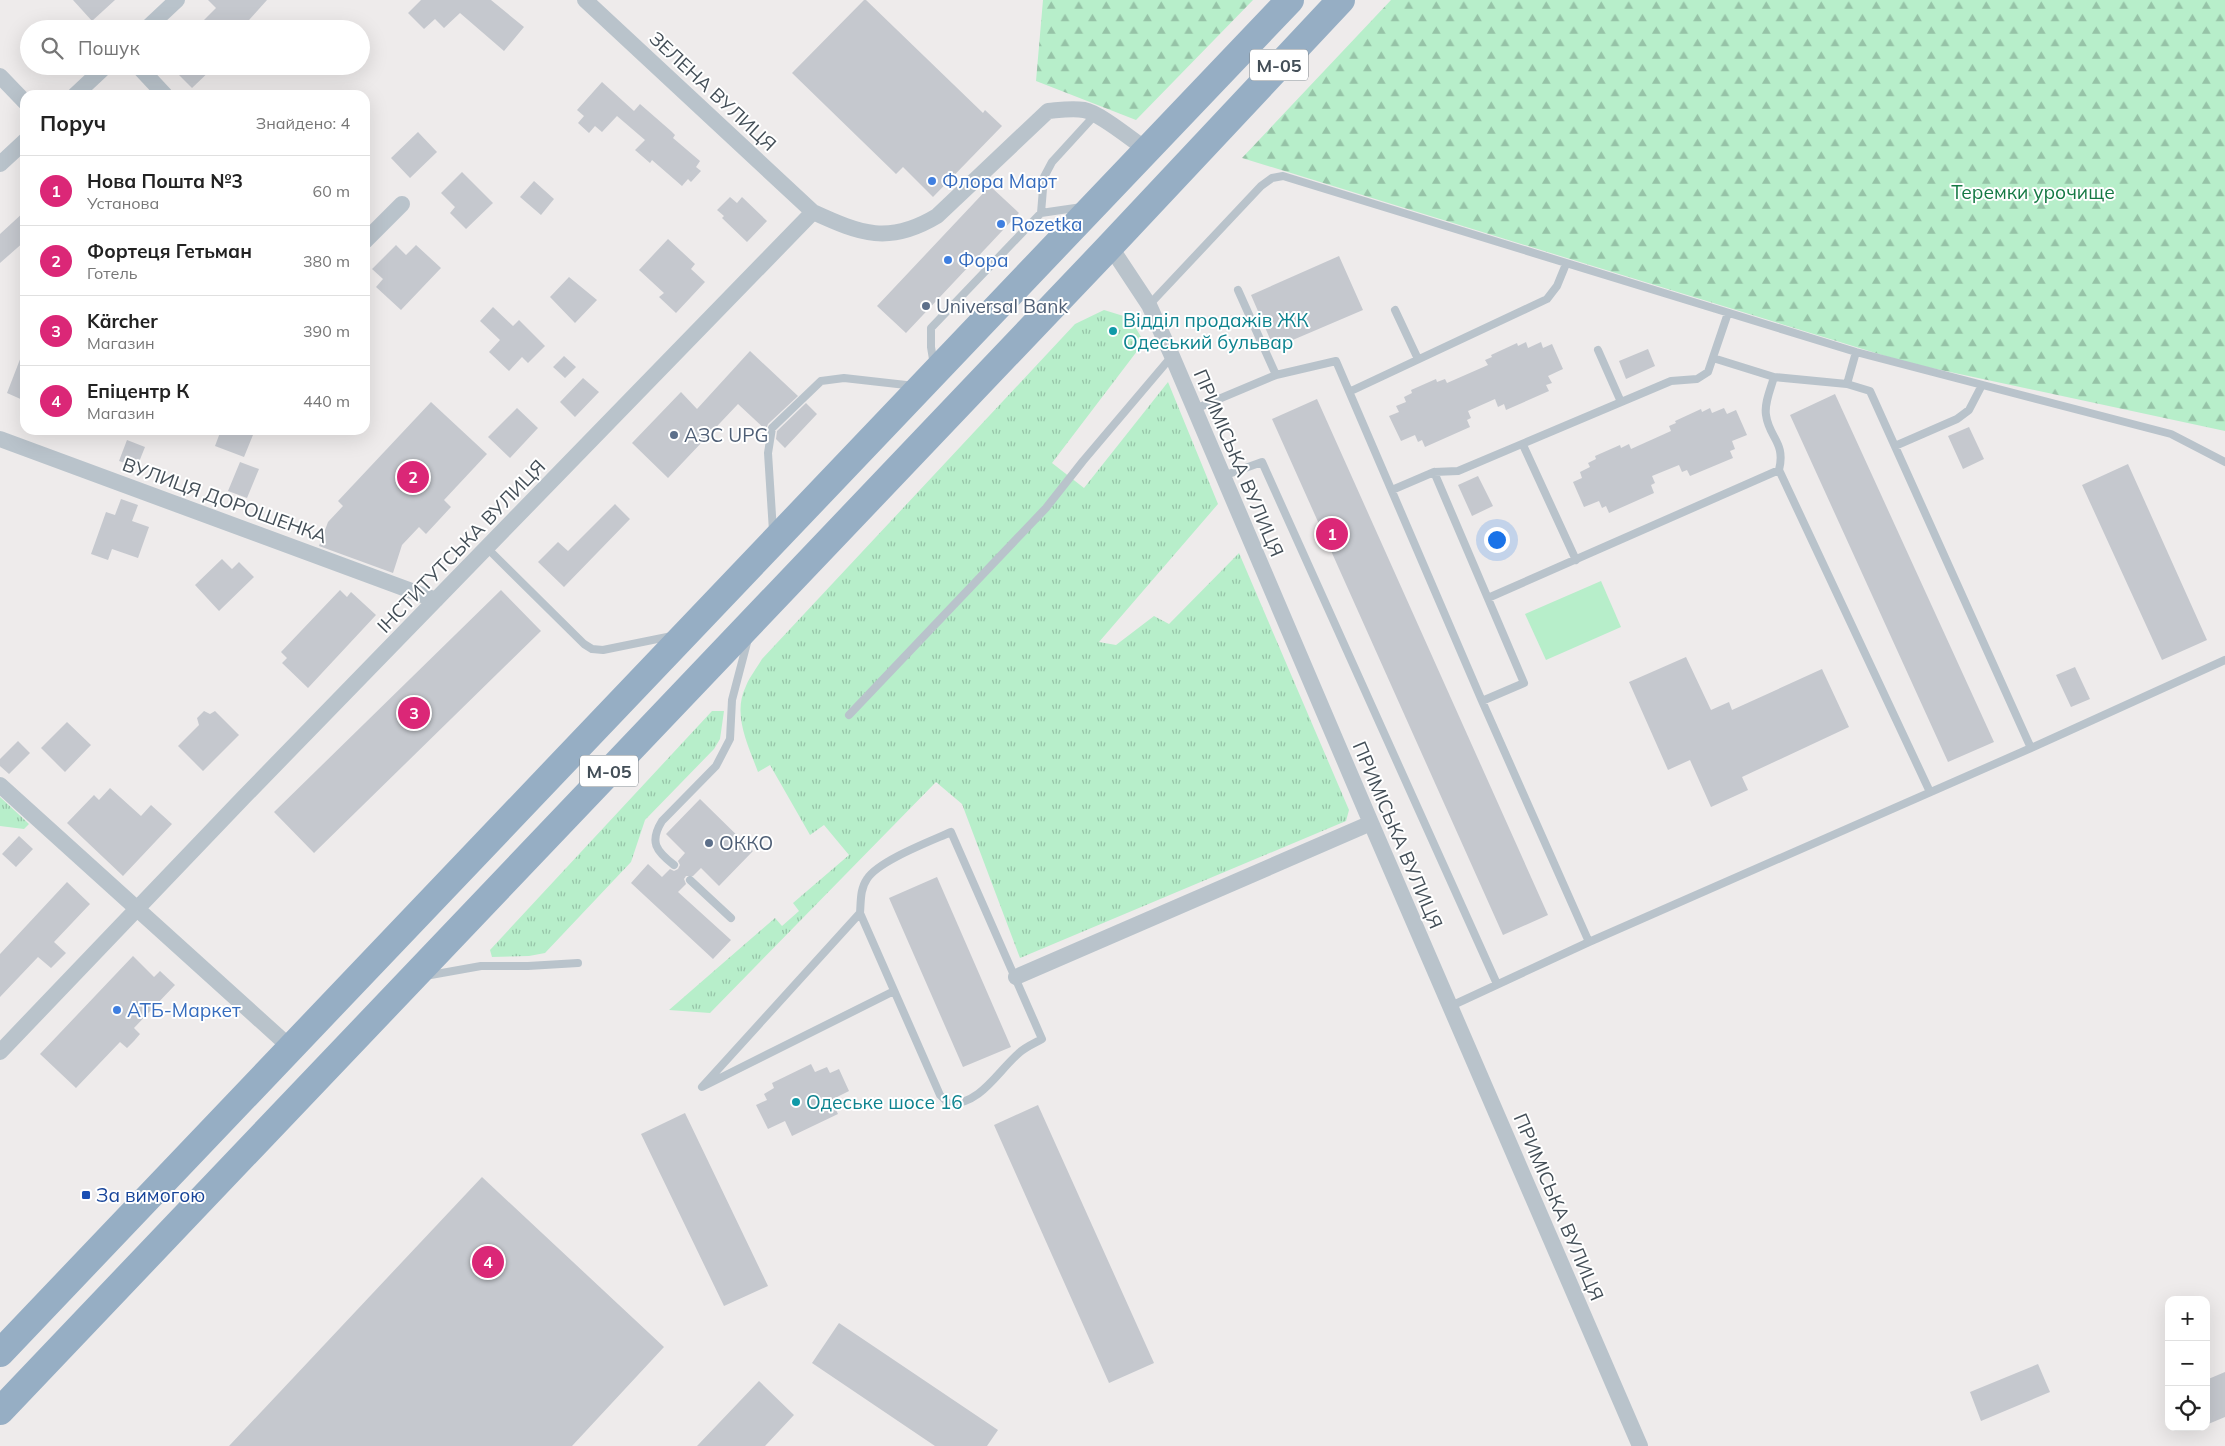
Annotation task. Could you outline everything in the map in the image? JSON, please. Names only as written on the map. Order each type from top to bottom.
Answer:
[{"type":"highway","name":"М-05","points":[[0,1353],[1290,0]]},
{"type":"highway","name":"М-05","points":[[0,1411],[1110,246],[1341,0]]},
{"type":"street","points":[[156,20],[177,0]]},
{"type":"street","name":"ЗЕЛЕНА ВУЛИЦЯ","points":[[585,0],[814,212],[843,226],[868,233],[891,234],[918,228],[937,216],[1048,111],[1065,109],[1085,110],[1096,115]]},
{"type":"street","points":[[80,90],[96,75]]},
{"type":"street","points":[[146,75],[160,90]]},
{"type":"street","points":[[0,76],[20,97]]},
{"type":"street","points":[[1096,115],[1147,150]]},
{"type":"street","points":[[0,164],[20,146]]},
{"type":"street","points":[[370,236],[402,204]]},
{"type":"street","name":"ІНСТИТУТСЬКА ВУЛИЦЯ","points":[[0,1052],[137,908],[814,212]]},
{"type":"street","name":"ПРИМІСЬКА ВУЛИЦЯ","points":[[1110,246],[1129,272],[1149,305],[1172,356],[1640,1446]]},
{"type":"street","name":"ВУЛИЦЯ ДОРОШЕНКА","points":[[0,439],[436,600]]},
{"type":"street","points":[[0,785],[291,1048]]},
{"type":"street","points":[[1016,977],[1371,823]]},
{"type":"lane","points":[[1041,213],[1044,177],[1052,162],[1096,115]]},
{"type":"lane","points":[[1149,305],[1261,186],[1272,178],[1283,176],[1856,352],[2171,434],[2225,462]]},
{"type":"lane","points":[[773,541],[768,453],[772,428],[821,381],[844,378],[929,379],[931,328],[1041,213],[1094,205]]},
{"type":"lane","points":[[1350,391],[1547,299],[1557,286],[1566,264]]},
{"type":"lane","points":[[1238,290],[1276,375]]},
{"type":"lane","points":[[1395,310],[1418,359]]},
{"type":"lane","points":[[1392,490],[1434,472],[1458,471],[1671,381],[1697,378],[1708,372],[1728,313]]},
{"type":"lane","points":[[1598,350],[1621,402]]},
{"type":"lane","points":[[1847,384],[1856,352]]},
{"type":"lane","points":[[849,715],[1046,508],[1082,461],[1172,356]]},
{"type":"lane","points":[[1713,358],[1774,377],[1847,384],[1870,391],[2030,748]]},
{"type":"lane","points":[[1195,410],[1276,375],[1336,361],[1482,701],[1589,942]]},
{"type":"lane","points":[[1774,377],[1766,408],[1766,417],[1780,446],[1782,458],[1780,470],[1930,792]]},
{"type":"lane","points":[[1895,446],[1957,419],[1969,410],[1982,385]]},
{"type":"lane","points":[[1523,445],[1576,560]]},
{"type":"lane","points":[[1223,476],[1262,462],[1497,984]]},
{"type":"lane","points":[[1488,598],[1780,470]]},
{"type":"lane","points":[[1434,472],[1524,683],[1482,701]]},
{"type":"lane","points":[[487,548],[584,644],[592,649],[603,650],[686,633]]},
{"type":"lane","points":[[674,865],[657,850],[654,840],[656,830],[662,821],[716,766],[730,739],[732,700],[753,620]]},
{"type":"lane","points":[[1451,1006],[1589,942],[2225,660]]},
{"type":"lane","points":[[951,832],[1016,977],[1042,1039],[1020,1052],[974,1098],[962,1104],[949,1104],[940,1095],[860,913],[861,893],[867,878],[879,866],[951,832]]},
{"type":"lane","points":[[690,880],[731,918]]},
{"type":"lane","points":[[860,913],[702,1087],[894,991]]},
{"type":"lane","points":[[411,979],[481,966],[578,963]]},
{"type":"green space","points":[[1043,0],[1253,0],[1136,120],[1036,81]]},
{"type":"green space","name":"Теремки урочище","points":[[1391,0],[2225,0],[2225,431],[1908,363],[1242,158]]},
{"type":"green space","points":[[1104,310],[1130,318],[1144,342],[1052,463],[1084,488],[1168,382],[1218,504],[1099,642],[1116,645],[1154,616],[1169,624],[1239,553],[1349,810],[1346,821],[1020,958],[962,804],[936,782],[710,1013],[669,1010],[775,918],[782,926],[799,911],[793,903],[849,855],[824,825],[810,835],[770,765],[758,772],[746,740],[741,718],[742,697],[752,675],[762,659],[1075,324]]},
{"type":"green space","points":[[1601,581],[1621,627],[1546,660],[1525,614]]},
{"type":"green space","points":[[712,711],[724,711],[720,739],[714,749],[645,820],[631,862],[545,953],[529,956],[492,957],[490,950]]},
{"type":"green space","points":[[0,797],[29,824],[24,829],[0,826]]},
{"type":"building","points":[[73,0],[115,0],[93,20]]},
{"type":"building","points":[[208,0],[267,0],[249,20],[204,20],[216,8]]},
{"type":"building","points":[[421,0],[491,0],[524,27],[504,51],[460,13],[444,28],[435,19],[424,29],[408,13]]},
{"type":"building","points":[[864,0],[983,113],[985,110],[1002,126],[933,197],[903,167],[896,174],[792,73]]},
{"type":"building","points":[[179,75],[206,75],[192,88]]},
{"type":"building","points":[[602,82],[634,111],[640,104],[675,135],[673,138],[700,161],[696,167],[701,171],[691,182],[688,179],[682,186],[652,160],[650,163],[635,150],[645,140],[617,116],[602,132],[595,126],[589,133],[578,123],[584,116],[577,110]]},
{"type":"building","points":[[418,132],[437,152],[410,178],[391,158]]},
{"type":"building","points":[[462,172],[493,203],[466,229],[450,213],[455,207],[441,193]]},
{"type":"building","points":[[534,181],[554,199],[541,215],[520,197]]},
{"type":"building","name":"Фора","points":[[990,186],[1019,213],[906,333],[877,306]]},
{"type":"building","points":[[730,197],[737,203],[742,197],[767,221],[747,242],[722,218],[724,216],[717,210]]},
{"type":"building","points":[[20,216],[20,245],[0,263],[0,234]]},
{"type":"building","points":[[668,239],[695,264],[691,269],[705,282],[676,313],[659,297],[664,293],[639,270]]},
{"type":"building","points":[[396,245],[406,255],[416,245],[441,268],[401,310],[376,287],[383,279],[372,269]]},
{"type":"building","points":[[1339,256],[1363,310],[1274,348],[1251,295]]},
{"type":"building","points":[[569,277],[597,300],[575,323],[550,297]]},
{"type":"building","points":[[493,307],[513,326],[519,320],[545,346],[528,363],[522,357],[509,371],[489,352],[500,340],[480,321]]},
{"type":"building","points":[[1526,342],[1528,348],[1541,342],[1543,348],[1552,344],[1563,369],[1548,376],[1552,383],[1546,385],[1549,391],[1506,410],[1504,404],[1498,407],[1495,399],[1468,411],[1471,418],[1467,420],[1470,427],[1425,447],[1422,440],[1418,442],[1415,435],[1401,441],[1389,416],[1399,412],[1396,406],[1406,402],[1404,397],[1412,393],[1411,390],[1436,379],[1437,382],[1445,379],[1447,383],[1488,365],[1485,360],[1492,357],[1491,355],[1517,343],[1518,346]]},
{"type":"building","points":[[1648,349],[1655,366],[1626,379],[1619,361]]},
{"type":"building","points":[[750,351],[798,396],[768,424],[766,430],[738,404],[668,478],[632,443],[681,392],[697,409]]},
{"type":"building","points":[[564,356],[576,367],[565,378],[553,367]]},
{"type":"building","points":[[20,359],[20,399],[7,393]]},
{"type":"building","points":[[583,378],[599,392],[575,417],[560,402]]},
{"type":"building","points":[[1835,394],[1994,742],[1948,762],[1790,415]]},
{"type":"building","points":[[1317,399],[1548,915],[1503,935],[1272,419]]},
{"type":"building","points":[[431,402],[487,454],[444,500],[451,507],[426,534],[419,527],[402,545],[393,573],[319,546],[328,522],[343,506],[338,501]]},
{"type":"building","points":[[806,403],[817,414],[785,448],[776,439],[777,431]]},
{"type":"building","points":[[517,408],[538,428],[510,458],[488,437]]},
{"type":"building","points":[[1710,408],[1712,413],[1724,408],[1727,414],[1736,410],[1747,435],[1732,441],[1735,449],[1730,451],[1733,458],[1690,476],[1687,470],[1682,472],[1679,465],[1652,476],[1655,483],[1651,485],[1654,493],[1609,513],[1606,506],[1602,508],[1599,501],[1584,507],[1573,482],[1582,478],[1580,472],[1590,467],[1588,463],[1596,459],[1595,456],[1620,445],[1621,448],[1629,444],[1631,449],[1671,431],[1669,426],[1676,423],[1675,421],[1701,409],[1702,412]]},
{"type":"building","points":[[1969,427],[1984,459],[1963,469],[1948,436]]},
{"type":"building","points":[[219,435],[253,435],[244,457],[215,446]]},
{"type":"building","points":[[127,440],[145,447],[137,467],[119,461]]},
{"type":"building","points":[[240,462],[259,469],[247,498],[228,491]]},
{"type":"building","points":[[2128,464],[2207,640],[2162,660],[2082,485]]},
{"type":"building","points":[[1478,476],[1493,506],[1472,516],[1458,485]]},
{"type":"building","points":[[121,499],[138,505],[132,521],[149,527],[138,558],[112,549],[108,560],[91,554],[106,512],[115,515]]},
{"type":"building","points":[[615,504],[630,519],[564,587],[538,562],[558,542],[568,551]]},
{"type":"building","points":[[222,559],[232,569],[239,562],[254,577],[219,611],[195,585]]},
{"type":"building","points":[[340,590],[347,597],[351,592],[376,615],[308,688],[282,663],[287,658],[281,652]]},
{"type":"building","points":[[501,590],[541,631],[314,853],[274,812]]},
{"type":"building","points":[[1686,657],[1711,710],[1729,702],[1732,710],[1822,669],[1849,727],[1742,777],[1748,790],[1711,807],[1690,760],[1668,770],[1629,682]]},
{"type":"building","points":[[2075,667],[2090,699],[2071,707],[2056,675]]},
{"type":"building","points":[[204,711],[210,714],[215,711],[239,735],[203,771],[178,746],[199,725],[197,718]]},
{"type":"building","points":[[67,722],[91,745],[65,772],[41,748]]},
{"type":"building","points":[[18,741],[30,753],[9,774],[0,766],[0,759]]},
{"type":"building","points":[[110,788],[141,816],[151,805],[172,824],[123,876],[67,823],[94,795],[99,800]]},
{"type":"building","points":[[700,799],[753,851],[719,886],[701,868],[693,876],[686,876],[684,879],[686,884],[678,892],[731,940],[713,959],[631,883],[648,864],[662,877],[670,869],[674,871],[678,869],[680,865],[678,861],[685,853],[666,834]]},
{"type":"building","points":[[19,836],[33,849],[16,867],[2,854]]},
{"type":"building","points":[[937,877],[1011,1047],[963,1067],[889,898]]},
{"type":"building","points":[[67,882],[90,904],[54,942],[66,953],[51,968],[38,957],[0,997],[0,954]]},
{"type":"building","name":"АТБ-Маркет","points":[[133,956],[154,977],[160,971],[175,985],[134,1028],[140,1034],[134,1041],[127,1048],[120,1042],[76,1088],[40,1054]]},
{"type":"building","name":"Одеське шосе 16","points":[[811,1064],[815,1072],[827,1067],[830,1073],[839,1069],[849,1091],[831,1100],[838,1114],[792,1136],[785,1121],[768,1129],[756,1105],[767,1100],[764,1094],[774,1088],[772,1083]]},
{"type":"building","points":[[1038,1105],[1154,1363],[1109,1383],[994,1125]]},
{"type":"building","points":[[685,1113],[768,1286],[724,1306],[641,1134]]},
{"type":"building","points":[[482,1177],[664,1347],[572,1446],[229,1446]]},
{"type":"building","points":[[839,1323],[998,1430],[987,1446],[935,1446],[812,1363]]},
{"type":"building","points":[[2038,1364],[2050,1392],[1981,1421],[1970,1392]]},
{"type":"building","points":[[2225,1372],[2225,1417],[2210,1423],[2210,1386],[2210,1378]]},
{"type":"building","points":[[759,1381],[794,1415],[765,1446],[697,1446]]},
{"type":"place","name":"Флора Март","points":[[932,181]]},
{"type":"place","name":"Rozetka","points":[[1001,224]]},
{"type":"place","name":"Фора","points":[[948,260]]},
{"type":"place","name":"Universal Bank","points":[[926,306]]},
{"type":"place","name":"Відділ продажів ЖК Одеський бульвар","points":[[1113,331]]},
{"type":"place","name":"АЗС UPG","points":[[674,435]]},
{"type":"place","name":"Фортеця Гетьман","points":[[413,477]]},
{"type":"place","name":"Нова Пошта №3","points":[[1332,534]]},
{"type":"place","name":"Kärcher","points":[[414,713]]},
{"type":"place","name":"ОККО","points":[[709,843]]},
{"type":"place","name":"АТБ-Маркет","points":[[117,1010]]},
{"type":"place","name":"Одеське шосе 16","points":[[796,1102]]},
{"type":"place","name":"За вимогою","points":[[86,1195]]},
{"type":"place","name":"Епіцентр К","points":[[488,1262]]}]
